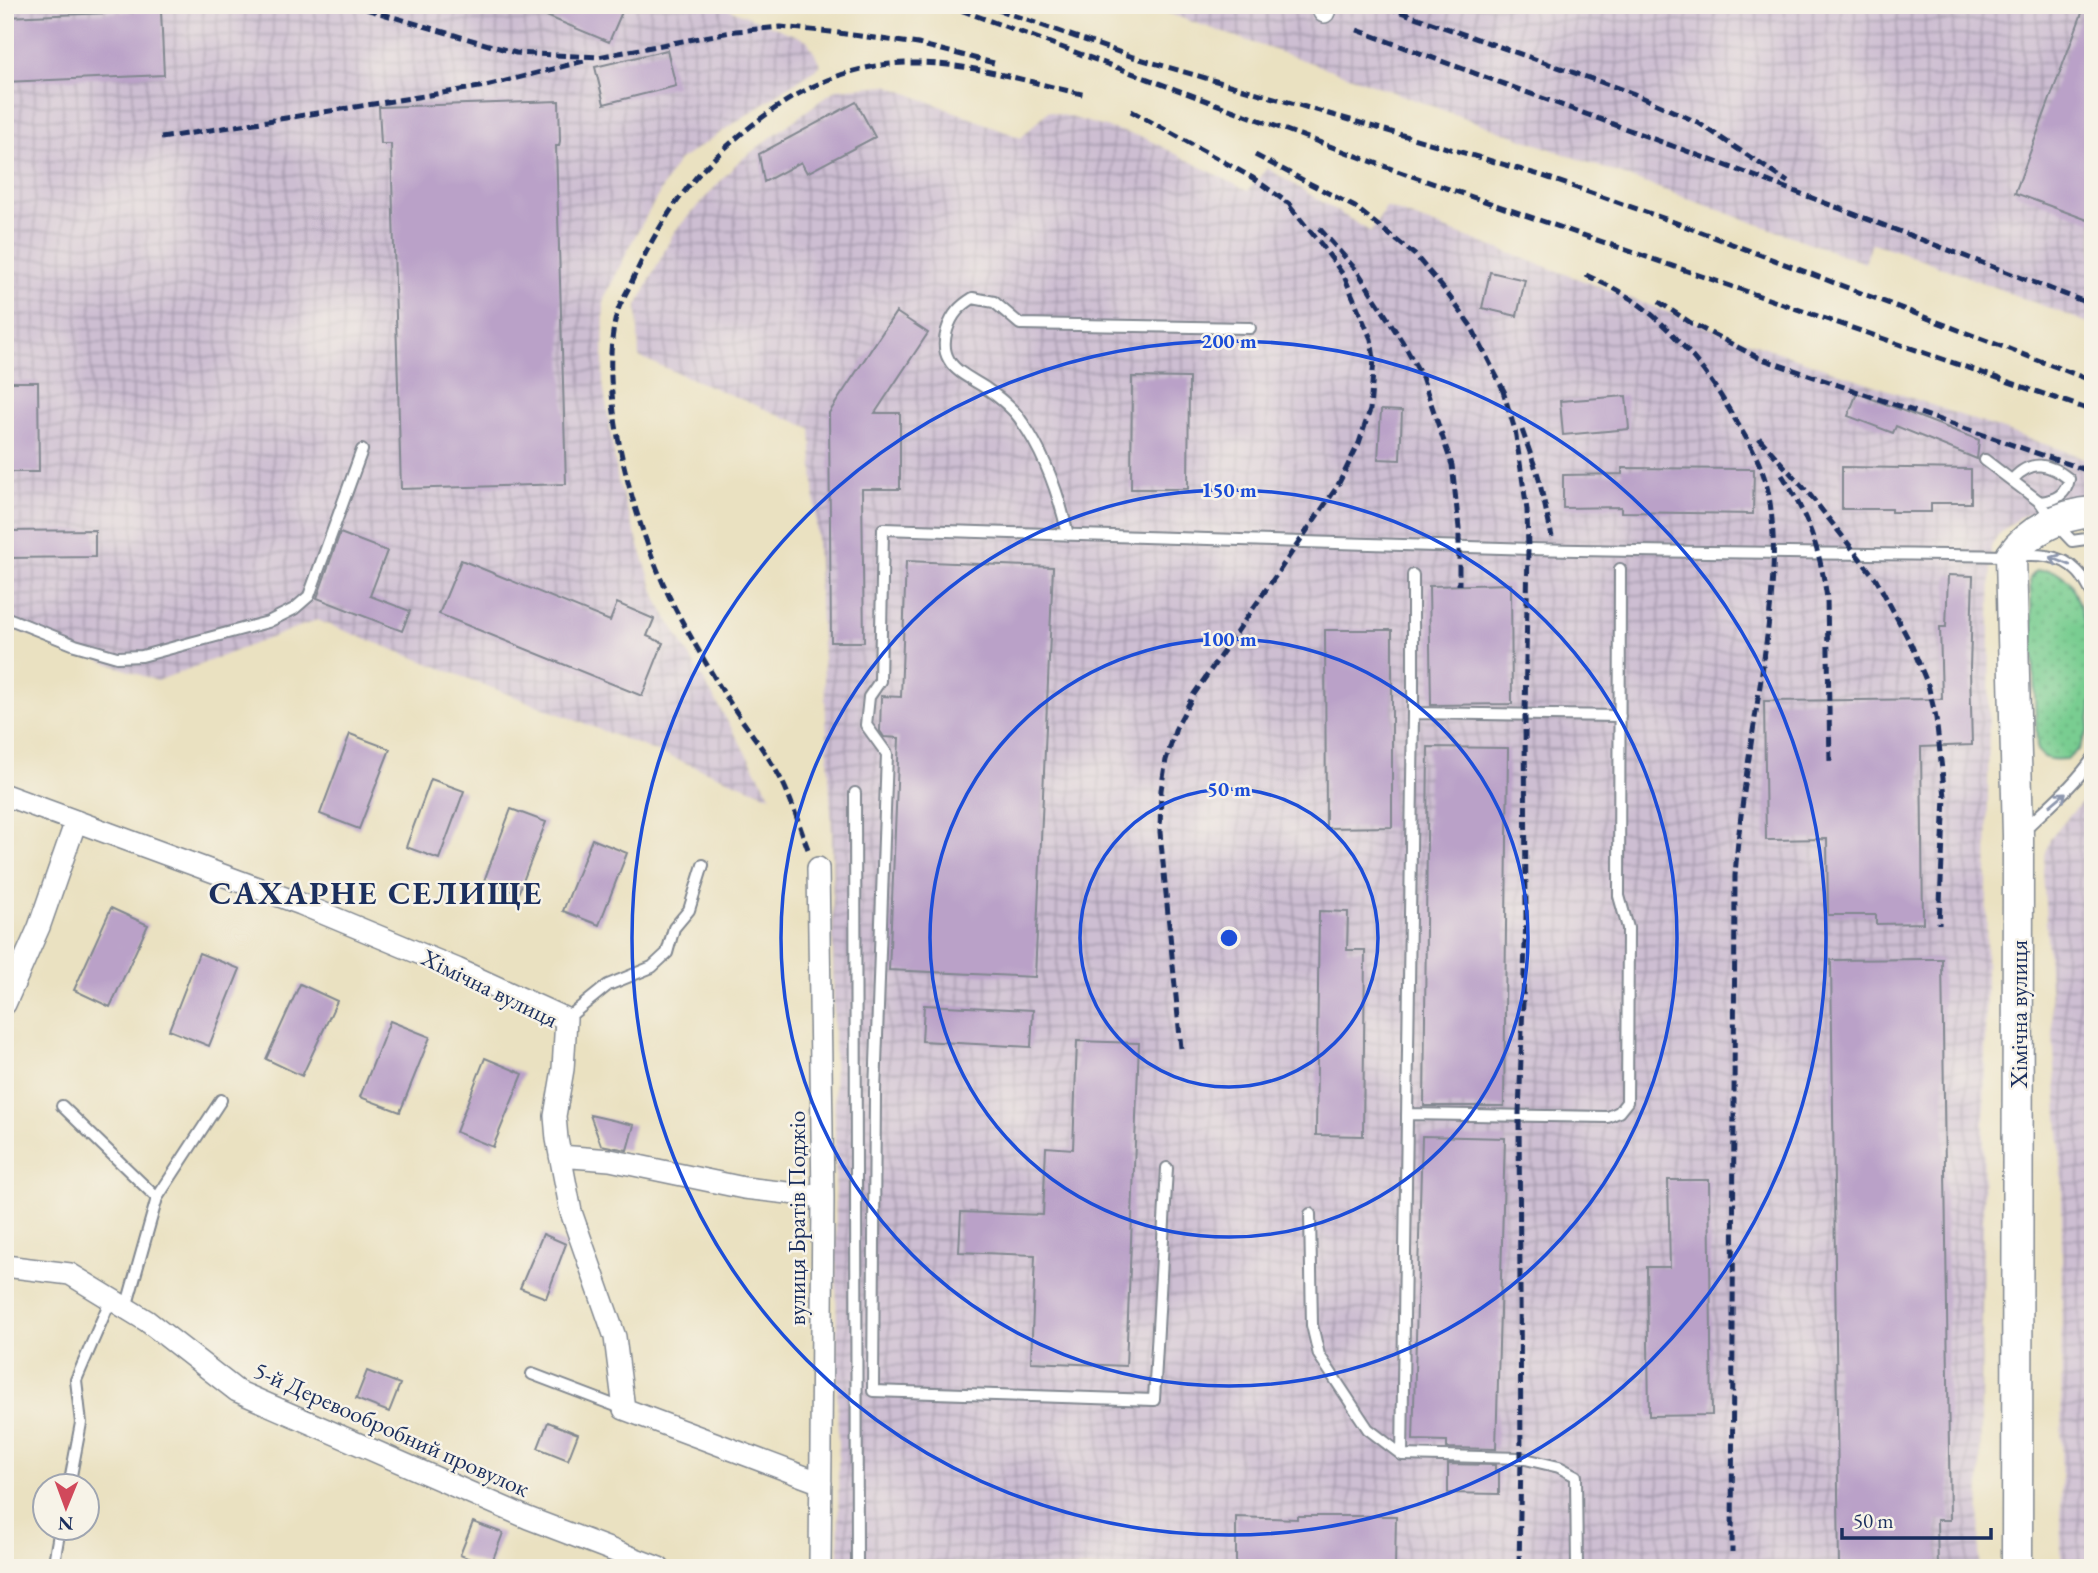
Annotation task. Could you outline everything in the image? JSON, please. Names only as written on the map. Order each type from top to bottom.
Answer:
[{"type":"main road","points":[[2011,556],[2047,512],[2093,512]]},
{"type":"main road","name":"Хімічна вулиця","points":[[2011,556],[2018,836],[2021,1564]]},
{"type":"street","name":"Хімічна вулиця","points":[[5,795],[301,904],[457,969],[566,1020],[563,1069],[555,1116],[560,1156],[571,1212],[615,1337],[624,1409]]},
{"type":"street","points":[[5,1004],[39,927],[76,821]]},
{"type":"street","name":"вулиця Братів Поджіо","points":[[818,867],[823,1197],[820,1568]]},
{"type":"street","points":[[560,1156],[610,1160],[744,1188],[823,1197]]},
{"type":"street","name":"5-й Деревообробний провулок","points":[[5,1266],[70,1274],[147,1321],[237,1391],[528,1517],[659,1568]]},
{"type":"street","points":[[624,1409],[821,1483]]},
{"type":"lane","points":[[1068,535],[1054,480],[1022,421],[1009,406],[949,362],[943,341],[960,306],[973,298],[994,302],[1020,324],[1250,328]]},
{"type":"lane","points":[[5,617],[75,645],[117,657],[142,656],[277,618],[294,609],[309,596],[362,450]]},
{"type":"lane","points":[[1985,460],[2012,479],[2073,541],[2093,537]]},
{"type":"lane","points":[[2012,479],[2022,469],[2037,465],[2056,468],[2069,479],[2067,489],[2047,512]]},
{"type":"lane","points":[[1167,1168],[1154,1400],[873,1391],[875,1092],[887,754],[866,725],[869,697],[880,681],[883,529],[1528,549],[2011,556],[2029,554],[2066,561],[2079,572],[2093,595]]},
{"type":"lane","points":[[1408,1114],[1608,1117],[1619,1112],[1627,1102],[1628,928],[1619,896],[1620,569]]},
{"type":"lane","points":[[1402,1455],[1413,575]]},
{"type":"lane","points":[[1413,713],[1620,716]]},
{"type":"lane","points":[[2018,836],[2067,792],[2093,758]]},
{"type":"lane","points":[[855,793],[857,1568]]},
{"type":"lane","points":[[566,1020],[608,985],[652,967],[667,953],[674,928],[689,910],[703,864]]},
{"type":"lane","points":[[72,1472],[81,1423],[76,1380],[119,1304],[157,1198],[220,1100]]},
{"type":"lane","points":[[62,1106],[157,1198]]},
{"type":"lane","points":[[1310,1214],[1312,1325],[1318,1355],[1368,1429],[1402,1455],[1521,1458],[1559,1467],[1576,1476],[1577,1568]]},
{"type":"lane","points":[[532,1374],[624,1409]]},
{"type":"lane","points":[[52,1568],[57,1542]]},
{"type":"shaded area","points":[[5,5],[719,5],[807,40],[821,65],[677,162],[634,238],[604,299],[603,383],[618,481],[657,600],[771,796],[317,620],[157,681],[5,626]]},
{"type":"shaded area","points":[[1144,5],[2093,5],[2093,325],[1872,243],[1865,263],[1349,76]]},
{"type":"shaded area","points":[[887,85],[1021,138],[1048,111],[1145,138],[1248,191],[1267,168],[1371,232],[1386,207],[1721,332],[2093,461],[2093,494],[2020,517],[1999,534],[1991,546],[1979,1568],[839,1568],[832,833],[811,428],[639,357],[637,306],[674,232],[738,162],[836,89]]},
{"type":"shaded area","points":[[2093,788],[2093,1568],[2061,1568],[2062,1181],[2043,871],[2050,839]]},
{"type":"green space","points":[[2036,571],[2057,572],[2070,581],[2081,608],[2093,660],[2093,694],[2088,731],[2079,749],[2066,759],[2045,757],[2037,747],[2030,578]]},
{"type":"building","points":[[520,5],[625,5],[609,42]]},
{"type":"building","points":[[2085,5],[2093,5],[2093,222],[2015,193]]},
{"type":"building","points":[[161,11],[164,75],[5,82],[5,17]]},
{"type":"building","points":[[667,50],[676,86],[604,104],[595,67]]},
{"type":"building","points":[[559,101],[560,141],[559,146],[556,146],[566,484],[401,489],[391,144],[381,144],[379,107]]},
{"type":"building","points":[[856,102],[875,137],[807,173],[801,162],[764,182],[759,154]]},
{"type":"building","points":[[1490,272],[1525,280],[1517,316],[1482,308]]},
{"type":"building","points":[[896,312],[928,333],[875,413],[900,413],[900,489],[862,489],[864,642],[831,642],[829,413]]},
{"type":"building","points":[[1132,377],[1189,378],[1188,489],[1131,489]]},
{"type":"building","points":[[5,382],[38,382],[39,472],[5,472]]},
{"type":"building","points":[[1857,393],[1979,440],[1977,459],[1896,426],[1893,433],[1848,416]]},
{"type":"building","points":[[1626,396],[1629,429],[1563,435],[1560,401]]},
{"type":"building","points":[[1381,410],[1402,411],[1400,460],[1378,459]]},
{"type":"building","points":[[1842,467],[1971,469],[1971,503],[1931,503],[1931,512],[1842,509]]},
{"type":"building","points":[[1622,468],[1754,469],[1753,514],[1621,512],[1621,507],[1563,508],[1563,475],[1622,474]]},
{"type":"building","points":[[95,530],[95,557],[5,558],[5,531]]},
{"type":"building","points":[[340,533],[387,551],[370,596],[410,611],[402,631],[317,598]]},
{"type":"building","points":[[461,560],[610,621],[617,603],[654,619],[647,636],[663,643],[642,696],[439,614]]},
{"type":"building","points":[[906,561],[1053,567],[1035,977],[889,970],[899,738],[884,737],[880,731],[881,696],[901,697]]},
{"type":"building","points":[[1948,575],[1973,576],[1970,668],[1972,745],[1921,747],[1923,923],[1876,924],[1876,915],[1828,915],[1827,839],[1766,840],[1764,701],[1942,699],[1940,627],[1946,627]]},
{"type":"building","points":[[1511,584],[1512,704],[1431,705],[1429,586]]},
{"type":"building","points":[[1325,630],[1392,630],[1392,827],[1326,828]]},
{"type":"building","points":[[350,734],[390,749],[359,829],[320,814]]},
{"type":"building","points":[[1428,747],[1508,748],[1504,1106],[1424,1106]]},
{"type":"building","points":[[431,779],[464,791],[439,859],[406,847]]},
{"type":"building","points":[[511,809],[546,822],[518,894],[484,881]]},
{"type":"building","points":[[592,839],[627,853],[599,925],[563,911]]},
{"type":"building","points":[[111,908],[148,925],[110,1007],[74,990]]},
{"type":"building","points":[[1319,911],[1348,912],[1347,950],[1365,950],[1363,1136],[1316,1135]]},
{"type":"building","points":[[199,953],[240,969],[209,1046],[169,1030]]},
{"type":"building","points":[[1942,959],[1950,1520],[1937,1520],[1938,1568],[1839,1568],[1831,960]]},
{"type":"building","points":[[300,984],[337,1001],[302,1076],[266,1059]]},
{"type":"building","points":[[924,1005],[1033,1010],[1031,1047],[922,1041]]},
{"type":"building","points":[[390,1021],[430,1037],[400,1112],[360,1097]]},
{"type":"building","points":[[1077,1041],[1139,1043],[1126,1366],[1031,1362],[1035,1255],[959,1252],[961,1212],[1043,1215],[1046,1147],[1073,1149]]},
{"type":"building","points":[[485,1058],[523,1074],[493,1147],[456,1132]]},
{"type":"building","points":[[590,1115],[634,1125],[627,1150],[601,1145]]},
{"type":"building","points":[[1422,1136],[1505,1138],[1496,1449],[1447,1448],[1447,1441],[1413,1440]]},
{"type":"building","points":[[1668,1180],[1709,1180],[1712,1415],[1649,1416],[1647,1267],[1670,1267]]},
{"type":"building","points":[[543,1234],[566,1244],[546,1298],[520,1288]]},
{"type":"building","points":[[367,1371],[400,1384],[389,1412],[356,1399]]},
{"type":"building","points":[[548,1422],[578,1434],[568,1460],[538,1448]]},
{"type":"building","points":[[1448,1464],[1495,1465],[1495,1470],[1499,1470],[1499,1494],[1448,1493]]},
{"type":"building","points":[[1297,1516],[1396,1516],[1395,1568],[1236,1568],[1236,1517],[1297,1519]]},
{"type":"building","points":[[473,1522],[503,1533],[490,1567],[460,1555]]},
{"type":"railway","points":[[352,5],[516,53],[598,57],[736,31],[781,27],[918,44],[994,63]]},
{"type":"railway","points":[[947,5],[1400,172],[2093,411]]},
{"type":"railway","points":[[984,5],[1133,57],[1540,175],[1674,222],[2093,381]]},
{"type":"railway","points":[[1386,7],[1632,93],[1697,122],[1788,182]]},
{"type":"railway","points":[[1357,30],[1749,174],[2093,305]]},
{"type":"railway","points":[[161,138],[486,86],[584,61]]},
{"type":"railway","points":[[808,849],[783,783],[695,645],[663,583],[649,548],[635,508],[616,425],[611,384],[611,346],[618,309],[659,229],[693,181],[742,133],[787,100],[811,87],[863,69],[919,63],[982,70],[1086,95]]},
{"type":"railway","points":[[1131,111],[1253,178],[1292,206]]},
{"type":"railway","points":[[1255,155],[1355,207],[1415,255],[1471,326],[1506,395]]},
{"type":"railway","points":[[1181,1048],[1160,832],[1161,790],[1166,760],[1176,728],[1194,694],[1337,487],[1359,443],[1370,410],[1374,359],[1371,339],[1344,276],[1285,201]]},
{"type":"railway","points":[[1319,228],[1358,272],[1422,377],[1452,465],[1459,528],[1459,585]]},
{"type":"railway","points":[[1586,275],[1641,306],[1694,358],[1724,401],[1755,456],[1765,479],[1771,513],[1771,600],[1743,796],[1735,876],[1732,1552]]},
{"type":"railway","points":[[1659,302],[1691,323],[1759,358],[2089,471]]},
{"type":"railway","points":[[1502,388],[1515,430],[1527,510],[1528,549],[1525,714],[1526,917],[1519,1114],[1519,1568]]},
{"type":"railway","points":[[1522,430],[1538,475],[1552,537]]},
{"type":"railway","points":[[1759,438],[1810,495],[1876,579],[1911,644],[1928,685],[1936,718],[1945,796],[1939,924]]},
{"type":"railway","points":[[1782,475],[1806,519],[1817,549],[1827,598],[1830,763]]},
{"type":"district","name":"САХАРНЕ СЕЛИЩЕ","points":[[376,893]]}]
